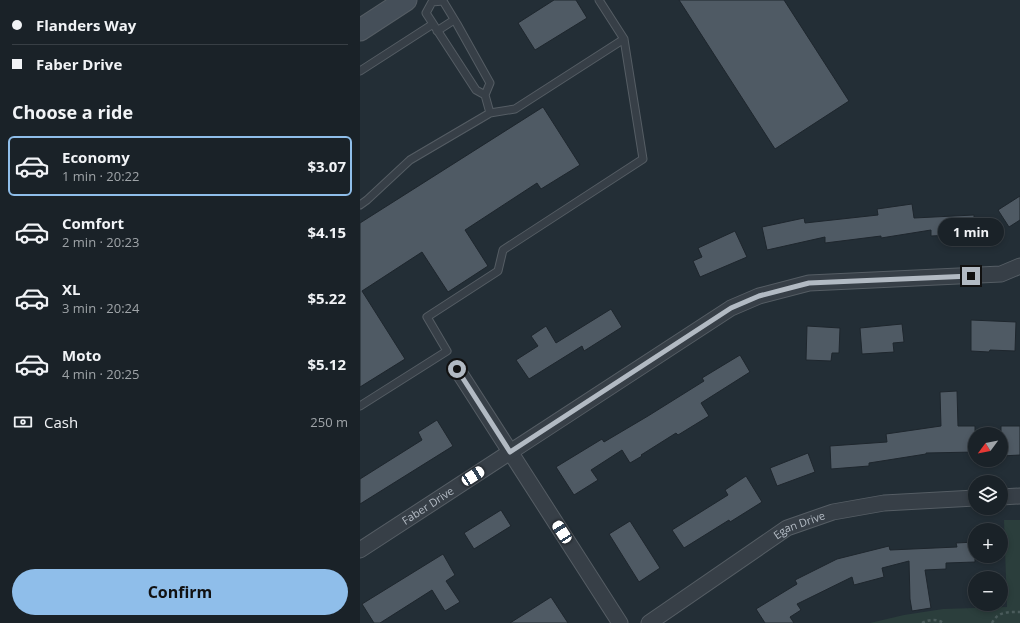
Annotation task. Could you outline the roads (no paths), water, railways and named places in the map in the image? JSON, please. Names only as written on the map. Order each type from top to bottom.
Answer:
[{"type":"main road","points":[[360,15],[382,0]]},
{"type":"main road","points":[[360,30],[406,0]]},
{"type":"street","name":"Faber Drive","points":[[360,550],[731,308],[759,296],[809,283],[1001,274],[1020,266]]},
{"type":"street","points":[[457,369],[620,623]]},
{"type":"street","points":[[1008,497],[1020,496]]},
{"type":"street","name":"Egan Drive","points":[[649,623],[787,528],[832,512],[884,503],[968,498]]},
{"type":"lane","points":[[360,406],[447,351],[427,317],[498,271],[503,250],[643,159],[624,39],[599,0]]},
{"type":"lane","points":[[485,95],[476,90],[426,13],[432,1],[442,1],[490,83],[485,95],[490,113]]},
{"type":"lane","points":[[437,31],[454,20]]},
{"type":"lane","points":[[360,70],[433,24]]},
{"type":"lane","points":[[360,205],[410,160],[490,113],[514,109],[624,39]]}]
